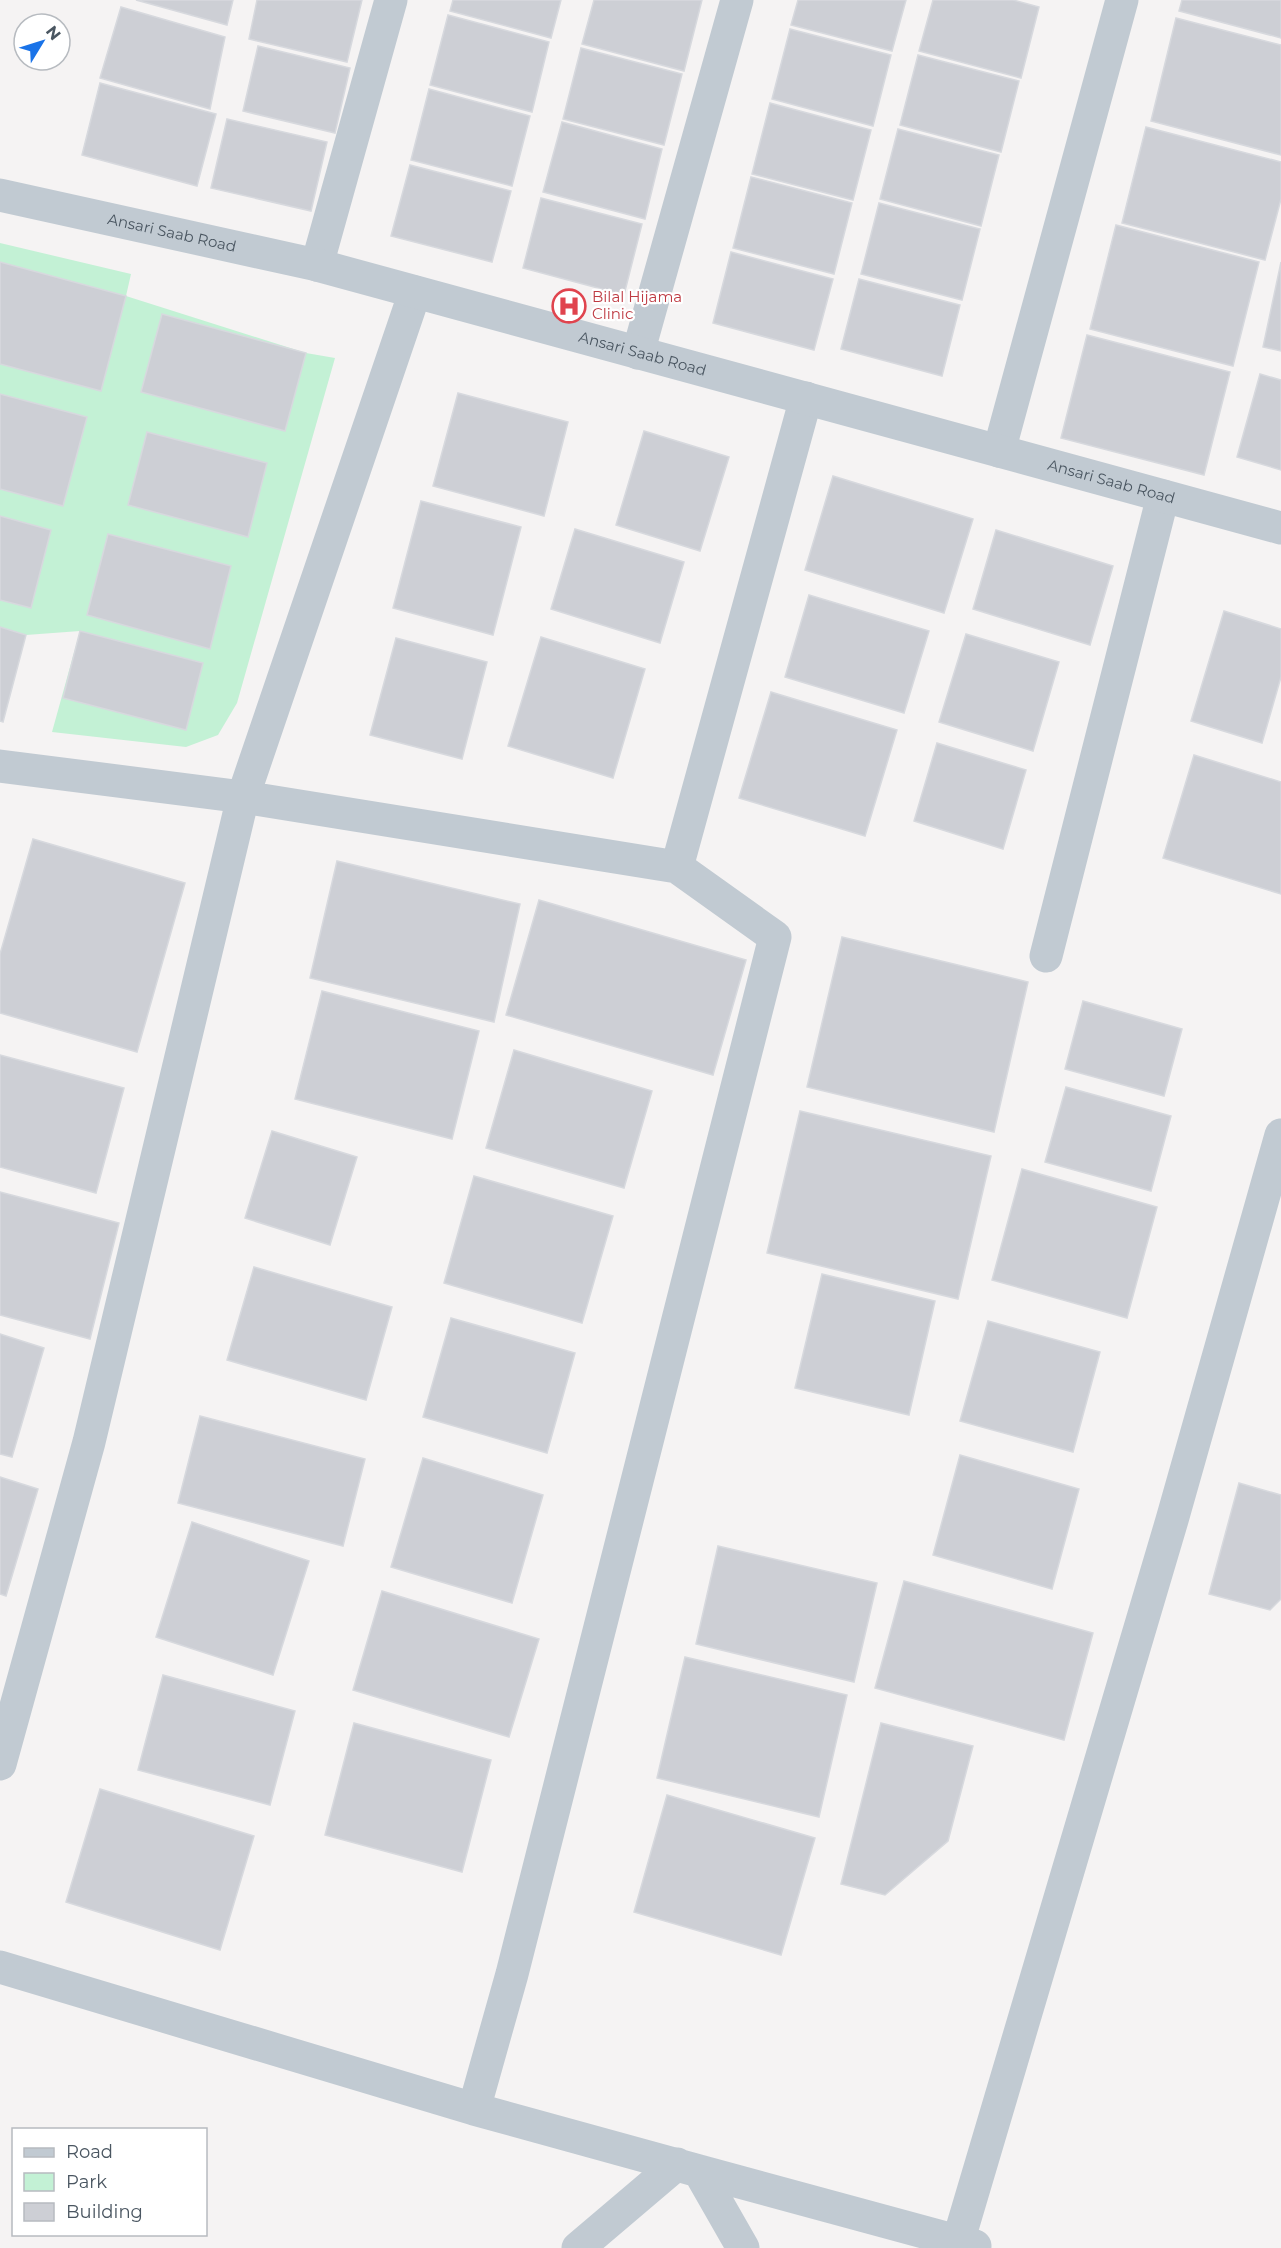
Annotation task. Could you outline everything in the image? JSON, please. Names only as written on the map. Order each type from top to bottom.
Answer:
[{"type":"street","points":[[317,265],[391,0]]},
{"type":"street","points":[[638,353],[737,0]]},
{"type":"street","points":[[999,451],[1122,0]]},
{"type":"street","name":"Ansari Saab Road","points":[[0,195],[317,265],[1281,528]]},
{"type":"street","points":[[0,1764],[89,1442],[243,797],[415,292]]},
{"type":"street","points":[[677,867],[806,398]]},
{"type":"street","points":[[1046,956],[1164,496]]},
{"type":"street","points":[[0,766],[243,797],[677,867],[775,937],[515,1963],[474,2109]]},
{"type":"street","points":[[0,1967],[474,2109],[963,2246],[1173,1520],[1281,1135]]},
{"type":"street","points":[[578,2248],[688,2168]]},
{"type":"street","points":[[688,2168],[743,2248]]},
{"type":"green space","points":[[0,243],[131,274],[126,296],[306,353],[335,358],[237,703],[218,735],[186,747],[52,732],[80,631],[26,635],[3,722],[0,722]]},
{"type":"building","points":[[136,0],[233,0],[227,25]]},
{"type":"building","points":[[257,0],[362,0],[347,62],[249,39]]},
{"type":"building","points":[[453,0],[561,0],[551,38],[450,11]]},
{"type":"building","points":[[594,0],[702,0],[684,71],[582,44]]},
{"type":"building","points":[[798,0],[906,0],[892,51],[791,25]]},
{"type":"building","points":[[933,0],[1013,0],[1039,7],[1021,78],[919,51]]},
{"type":"building","points":[[1182,0],[1281,0],[1281,38],[1179,11]]},
{"type":"building","points":[[121,7],[225,37],[210,109],[100,78]]},
{"type":"building","points":[[448,15],[549,42],[532,112],[430,85]]},
{"type":"building","points":[[1176,18],[1281,45],[1281,155],[1151,121]]},
{"type":"building","points":[[790,29],[891,55],[873,126],[772,99]]},
{"type":"building","points":[[258,46],[350,68],[335,133],[243,111]]},
{"type":"building","points":[[581,48],[682,74],[664,145],[563,119]]},
{"type":"building","points":[[918,55],[1019,81],[1001,152],[900,125]]},
{"type":"building","points":[[100,83],[216,114],[197,186],[82,155]]},
{"type":"building","points":[[429,89],[530,116],[512,186],[411,160]]},
{"type":"building","points":[[770,103],[871,130],[853,200],[752,174]]},
{"type":"building","points":[[227,119],[327,142],[311,211],[211,188]]},
{"type":"building","points":[[562,122],[662,149],[645,219],[543,192]]},
{"type":"building","points":[[1146,127],[1281,162],[1281,199],[1265,260],[1122,223]]},
{"type":"building","points":[[898,129],[999,155],[981,226],[880,199]]},
{"type":"building","points":[[410,165],[511,191],[492,262],[391,236]]},
{"type":"building","points":[[751,177],[852,203],[834,274],[733,248]]},
{"type":"building","points":[[541,198],[642,224],[624,295],[523,268]]},
{"type":"building","points":[[879,203],[980,229],[962,300],[861,274]]},
{"type":"building","points":[[1116,225],[1259,262],[1233,366],[1090,329]]},
{"type":"building","points":[[731,252],[833,279],[814,350],[713,323]]},
{"type":"building","points":[[0,262],[126,296],[101,391],[0,364]]},
{"type":"building","points":[[1281,262],[1281,351],[1263,347]]},
{"type":"building","points":[[859,279],[960,305],[942,376],[841,349]]},
{"type":"building","points":[[162,314],[306,353],[285,431],[141,392]]},
{"type":"building","points":[[1087,335],[1230,372],[1204,475],[1061,438]]},
{"type":"building","points":[[1260,374],[1281,380],[1281,470],[1237,457]]},
{"type":"building","points":[[458,393],[568,422],[544,516],[433,486]]},
{"type":"building","points":[[0,394],[87,417],[63,506],[0,489]]},
{"type":"building","points":[[644,431],[729,457],[700,551],[616,525]]},
{"type":"building","points":[[147,432],[267,463],[248,537],[128,505]]},
{"type":"building","points":[[833,476],[973,519],[944,613],[805,570]]},
{"type":"building","points":[[421,501],[521,527],[493,635],[393,608]]},
{"type":"building","points":[[0,516],[51,530],[31,608],[0,600]]},
{"type":"building","points":[[575,529],[684,562],[660,643],[551,609]]},
{"type":"building","points":[[996,530],[1113,566],[1090,645],[973,609]]},
{"type":"building","points":[[108,534],[231,566],[210,649],[87,615]]},
{"type":"building","points":[[809,595],[929,631],[904,713],[785,677]]},
{"type":"building","points":[[1224,611],[1281,629],[1281,677],[1262,743],[1191,721]]},
{"type":"building","points":[[0,627],[26,635],[3,722],[0,721]]},
{"type":"building","points":[[80,631],[203,663],[186,730],[63,698]]},
{"type":"building","points":[[966,634],[1059,662],[1033,751],[939,722]]},
{"type":"building","points":[[541,637],[645,669],[613,778],[508,746]]},
{"type":"building","points":[[396,638],[487,662],[462,759],[370,735]]},
{"type":"building","points":[[771,692],[897,730],[865,836],[739,798]]},
{"type":"building","points":[[937,743],[1026,770],[1003,849],[914,821]]},
{"type":"building","points":[[1194,755],[1281,782],[1281,894],[1163,858]]},
{"type":"building","points":[[33,839],[185,883],[137,1052],[0,1013],[0,954]]},
{"type":"building","points":[[337,861],[520,904],[494,1022],[310,978]]},
{"type":"building","points":[[539,900],[746,960],[713,1075],[506,1015]]},
{"type":"building","points":[[842,937],[1028,982],[994,1132],[807,1087]]},
{"type":"building","points":[[322,991],[479,1031],[452,1139],[295,1099]]},
{"type":"building","points":[[1083,1001],[1182,1029],[1164,1096],[1065,1069]]},
{"type":"building","points":[[514,1050],[652,1091],[624,1188],[486,1148]]},
{"type":"building","points":[[0,1055],[124,1088],[96,1193],[0,1167]]},
{"type":"building","points":[[1066,1087],[1171,1116],[1151,1191],[1045,1162]]},
{"type":"building","points":[[800,1111],[991,1156],[958,1299],[767,1253]]},
{"type":"building","points":[[272,1131],[357,1157],[330,1245],[245,1218]]},
{"type":"building","points":[[1022,1169],[1157,1207],[1127,1318],[992,1280]]},
{"type":"building","points":[[474,1176],[613,1216],[582,1323],[444,1283]]},
{"type":"building","points":[[0,1192],[119,1223],[90,1339],[0,1315]]},
{"type":"building","points":[[254,1267],[392,1307],[366,1400],[227,1360]]},
{"type":"building","points":[[822,1274],[935,1301],[909,1415],[795,1388]]},
{"type":"building","points":[[451,1318],[575,1353],[547,1453],[423,1417]]},
{"type":"building","points":[[988,1321],[1100,1352],[1073,1452],[960,1421]]},
{"type":"building","points":[[0,1334],[44,1348],[12,1457],[0,1454]]},
{"type":"building","points":[[200,1416],[365,1459],[343,1546],[178,1503]]},
{"type":"building","points":[[960,1455],[1079,1489],[1052,1589],[933,1555]]},
{"type":"building","points":[[423,1458],[543,1495],[512,1603],[391,1567]]},
{"type":"building","points":[[0,1477],[38,1489],[6,1596],[0,1594]]},
{"type":"building","points":[[1239,1483],[1281,1495],[1281,1599],[1270,1610],[1209,1594]]},
{"type":"building","points":[[192,1522],[309,1561],[273,1675],[156,1637]]},
{"type":"building","points":[[718,1546],[877,1583],[854,1682],[696,1644]]},
{"type":"building","points":[[904,1581],[1093,1633],[1064,1740],[875,1688]]},
{"type":"building","points":[[382,1591],[539,1639],[509,1737],[353,1690]]},
{"type":"building","points":[[685,1657],[847,1695],[819,1817],[657,1778]]},
{"type":"building","points":[[163,1675],[295,1711],[270,1805],[138,1770]]},
{"type":"building","points":[[354,1723],[491,1760],[462,1872],[325,1835]]},
{"type":"building","points":[[881,1723],[973,1746],[948,1841],[885,1895],[841,1884]]},
{"type":"building","points":[[100,1789],[254,1836],[220,1950],[66,1902]]},
{"type":"building","points":[[667,1795],[815,1838],[781,1955],[634,1912]]},
{"type":"place","name":"Bilal Hijama Clinic","points":[[569,306]]}]
